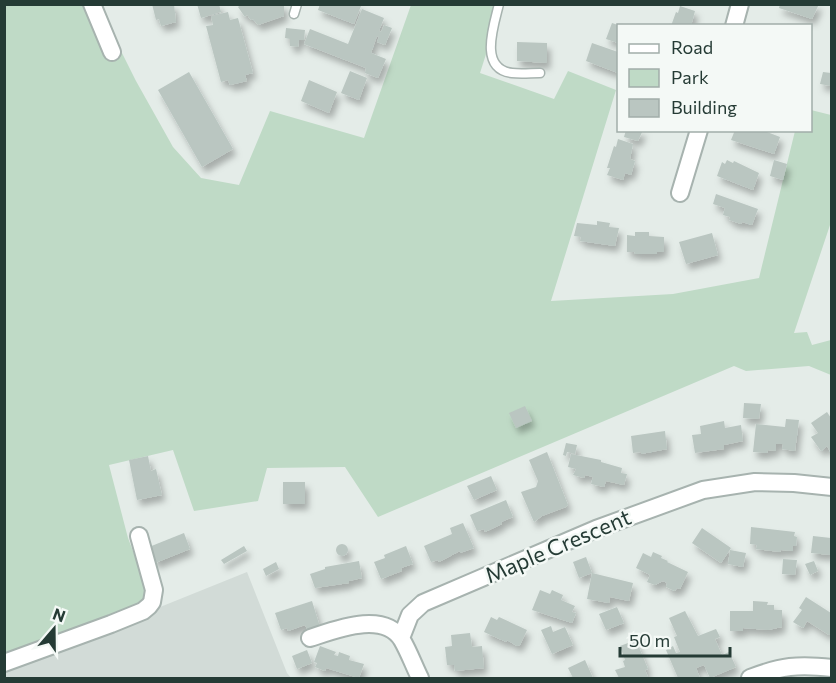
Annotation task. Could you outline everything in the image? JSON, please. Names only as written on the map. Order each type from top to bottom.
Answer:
[{"type":"street","points":[[92,4],[112,52]]},
{"type":"street","points":[[735,24],[740,4]]},
{"type":"street","points":[[680,193],[698,132]]},
{"type":"street","name":"Maple Crescent","points":[[401,638],[410,615],[423,603],[596,529],[661,504],[723,485],[765,482],[831,486]]},
{"type":"street","points":[[4,663],[111,624],[143,611],[149,606],[154,590],[139,536]]},
{"type":"street","points":[[310,638],[354,624],[369,623],[386,628],[401,638],[420,678]]},
{"type":"street","points":[[750,678],[776,668],[797,665],[831,668]]},
{"type":"lane","points":[[294,14],[297,4]]},
{"type":"lane","points":[[499,4],[490,47],[495,64],[510,73],[540,73]]},
{"type":"shaded area","points":[[247,572],[291,678],[5,678],[4,664],[113,626]]},
{"type":"green space","points":[[4,5],[98,5],[136,81],[173,147],[201,178],[239,185],[270,111],[364,138],[411,5],[498,5],[480,73],[554,99],[568,71],[616,90],[551,301],[673,294],[759,278],[795,132],[812,132],[812,110],[831,115],[831,222],[794,333],[807,332],[812,345],[831,340],[831,375],[809,366],[746,371],[734,366],[378,517],[345,467],[267,468],[258,501],[194,511],[173,450],[109,465],[128,538],[155,609],[5,664]]},
{"type":"building","points":[[152,4],[174,4],[176,22],[161,26],[159,19],[156,20]]},
{"type":"building","points":[[197,4],[219,4],[221,12],[201,18]]},
{"type":"building","points":[[241,4],[284,4],[284,16],[258,25],[247,15],[245,17],[238,7]]},
{"type":"building","points":[[320,4],[361,6],[354,24],[318,10]]},
{"type":"building","points":[[780,4],[819,4],[812,19],[779,8]]},
{"type":"building","points":[[680,6],[695,11],[692,24],[672,24],[676,12],[678,13]]},
{"type":"building","points":[[362,9],[384,18],[379,31],[381,32],[384,25],[392,28],[385,45],[377,42],[379,37],[377,36],[371,53],[386,59],[378,78],[365,73],[366,68],[304,44],[310,29],[348,44]]},
{"type":"building","points":[[228,12],[230,20],[238,18],[253,73],[245,75],[247,81],[230,85],[228,80],[221,82],[206,26],[213,25],[211,16]]},
{"type":"building","points":[[612,23],[617,25],[617,43],[606,39]]},
{"type":"building","points":[[286,28],[305,30],[304,40],[299,40],[298,47],[290,46],[290,39],[285,38]]},
{"type":"building","points":[[517,42],[547,43],[547,63],[517,61]]},
{"type":"building","points":[[592,43],[617,52],[617,73],[586,61]]},
{"type":"building","points":[[350,71],[367,78],[359,100],[341,93]]},
{"type":"building","points":[[189,72],[233,149],[202,167],[158,90]]},
{"type":"building","points":[[823,72],[831,73],[831,86],[820,84]]},
{"type":"building","points":[[309,80],[337,92],[329,113],[301,101]]},
{"type":"building","points":[[625,132],[642,132],[638,141],[624,137]]},
{"type":"building","points":[[734,132],[767,132],[780,137],[774,154],[731,140]]},
{"type":"building","points":[[618,139],[633,144],[630,159],[635,161],[631,175],[625,173],[623,180],[607,175],[610,168],[607,168]]},
{"type":"building","points":[[727,160],[759,173],[753,190],[717,176],[722,162],[725,164]]},
{"type":"building","points":[[774,160],[787,164],[783,180],[770,176]]},
{"type":"building","points":[[716,194],[758,209],[752,225],[729,220],[730,217],[723,215],[725,208],[713,204]]},
{"type":"building","points":[[597,221],[610,223],[609,227],[619,228],[615,246],[580,241],[581,237],[574,236],[577,223],[597,225]]},
{"type":"building","points":[[635,232],[649,232],[649,236],[664,237],[664,252],[634,254],[635,252],[627,252],[627,235],[635,236]]},
{"type":"building","points":[[712,233],[718,255],[686,264],[679,242]]},
{"type":"building","points":[[744,403],[761,404],[759,419],[743,418]]},
{"type":"building","points":[[525,406],[532,421],[516,428],[509,413]]},
{"type":"building","points":[[827,412],[831,418],[831,453],[827,446],[821,451],[811,437],[818,433],[811,423]]},
{"type":"building","points":[[786,419],[799,420],[795,451],[782,449],[783,444],[776,444],[776,451],[753,452],[756,424],[785,427]]},
{"type":"building","points":[[724,421],[725,428],[741,425],[743,441],[724,445],[724,449],[695,453],[692,435],[701,434],[700,426]]},
{"type":"building","points":[[665,431],[667,449],[641,454],[641,452],[633,453],[631,436]]},
{"type":"building","points":[[566,443],[577,445],[575,454],[567,452],[566,456],[563,455]]},
{"type":"building","points":[[547,452],[568,505],[534,522],[521,492],[536,487],[538,481],[529,460]]},
{"type":"building","points":[[571,454],[601,460],[601,462],[622,468],[621,473],[627,474],[624,485],[606,481],[604,487],[591,484],[593,477],[585,475],[584,478],[573,475],[576,469],[568,467]]},
{"type":"building","points":[[148,456],[151,471],[156,469],[162,495],[137,500],[129,460]]},
{"type":"building","points":[[491,476],[497,490],[474,500],[467,486]]},
{"type":"building","points":[[283,482],[305,482],[305,504],[283,504]]},
{"type":"building","points":[[506,500],[513,517],[485,532],[484,529],[477,531],[470,515]]},
{"type":"building","points":[[463,523],[474,548],[460,553],[460,551],[439,562],[438,560],[431,562],[424,546],[452,534],[450,528]]},
{"type":"building","points":[[751,527],[795,532],[796,546],[793,546],[793,551],[781,550],[780,552],[756,549],[757,545],[750,544]]},
{"type":"building","points":[[702,528],[731,548],[721,563],[692,543]]},
{"type":"building","points":[[184,533],[190,549],[155,563],[149,547]]},
{"type":"building","points":[[813,536],[831,538],[831,555],[811,553]]},
{"type":"building","points":[[344,544],[348,550],[344,556],[340,556],[336,548]]},
{"type":"building","points":[[244,546],[247,551],[224,564],[221,560]]},
{"type":"building","points":[[406,546],[413,564],[381,579],[374,562]]},
{"type":"building","points":[[730,550],[746,553],[743,567],[728,564]]},
{"type":"building","points":[[653,552],[688,572],[680,589],[677,588],[675,591],[666,587],[667,583],[663,581],[655,585],[647,582],[650,575],[636,568],[643,553],[651,557]]},
{"type":"building","points":[[586,557],[592,573],[579,578],[573,562]]},
{"type":"building","points":[[783,559],[797,560],[795,575],[782,574]]},
{"type":"building","points":[[359,561],[362,578],[349,581],[349,583],[315,588],[310,574],[325,569],[325,567]]},
{"type":"building","points":[[814,561],[818,571],[810,575],[805,564]]},
{"type":"building","points":[[276,562],[279,569],[266,576],[263,569]]},
{"type":"building","points":[[592,573],[633,583],[629,601],[610,597],[609,603],[587,599]]},
{"type":"building","points":[[540,590],[550,594],[552,590],[563,595],[561,600],[575,606],[572,612],[576,613],[572,623],[532,610]]},
{"type":"building","points":[[806,597],[831,613],[831,634],[829,635],[807,621],[803,628],[793,622],[802,610],[799,608]]},
{"type":"building","points":[[312,601],[320,627],[308,631],[305,625],[288,631],[287,628],[281,630],[275,613]]},
{"type":"building","points":[[753,601],[768,602],[767,605],[774,605],[774,610],[782,610],[782,627],[768,630],[743,628],[743,631],[730,631],[730,611],[753,611]]},
{"type":"building","points":[[617,607],[624,623],[606,630],[599,614]]},
{"type":"building","points":[[685,611],[698,636],[716,629],[720,637],[715,639],[722,655],[729,652],[736,667],[710,678],[704,665],[696,668],[700,678],[678,678],[666,650],[673,646],[676,653],[680,652],[674,637],[677,636],[669,618]]},
{"type":"building","points":[[491,617],[497,620],[499,617],[527,630],[520,645],[517,646],[484,632]]},
{"type":"building","points":[[551,626],[553,632],[565,627],[573,645],[552,654],[541,630]]},
{"type":"building","points":[[470,633],[472,647],[482,646],[484,668],[455,671],[454,665],[447,665],[445,647],[452,646],[451,635]]},
{"type":"building","points":[[636,640],[648,669],[645,670],[648,677],[619,678],[615,670],[625,667],[620,646]]},
{"type":"building","points":[[320,646],[336,652],[334,655],[338,656],[339,652],[350,656],[349,660],[364,664],[359,678],[315,667],[317,663],[314,662]]},
{"type":"building","points":[[307,650],[312,663],[297,669],[292,656]]},
{"type":"building","points":[[585,660],[593,678],[573,678],[568,668]]}]
